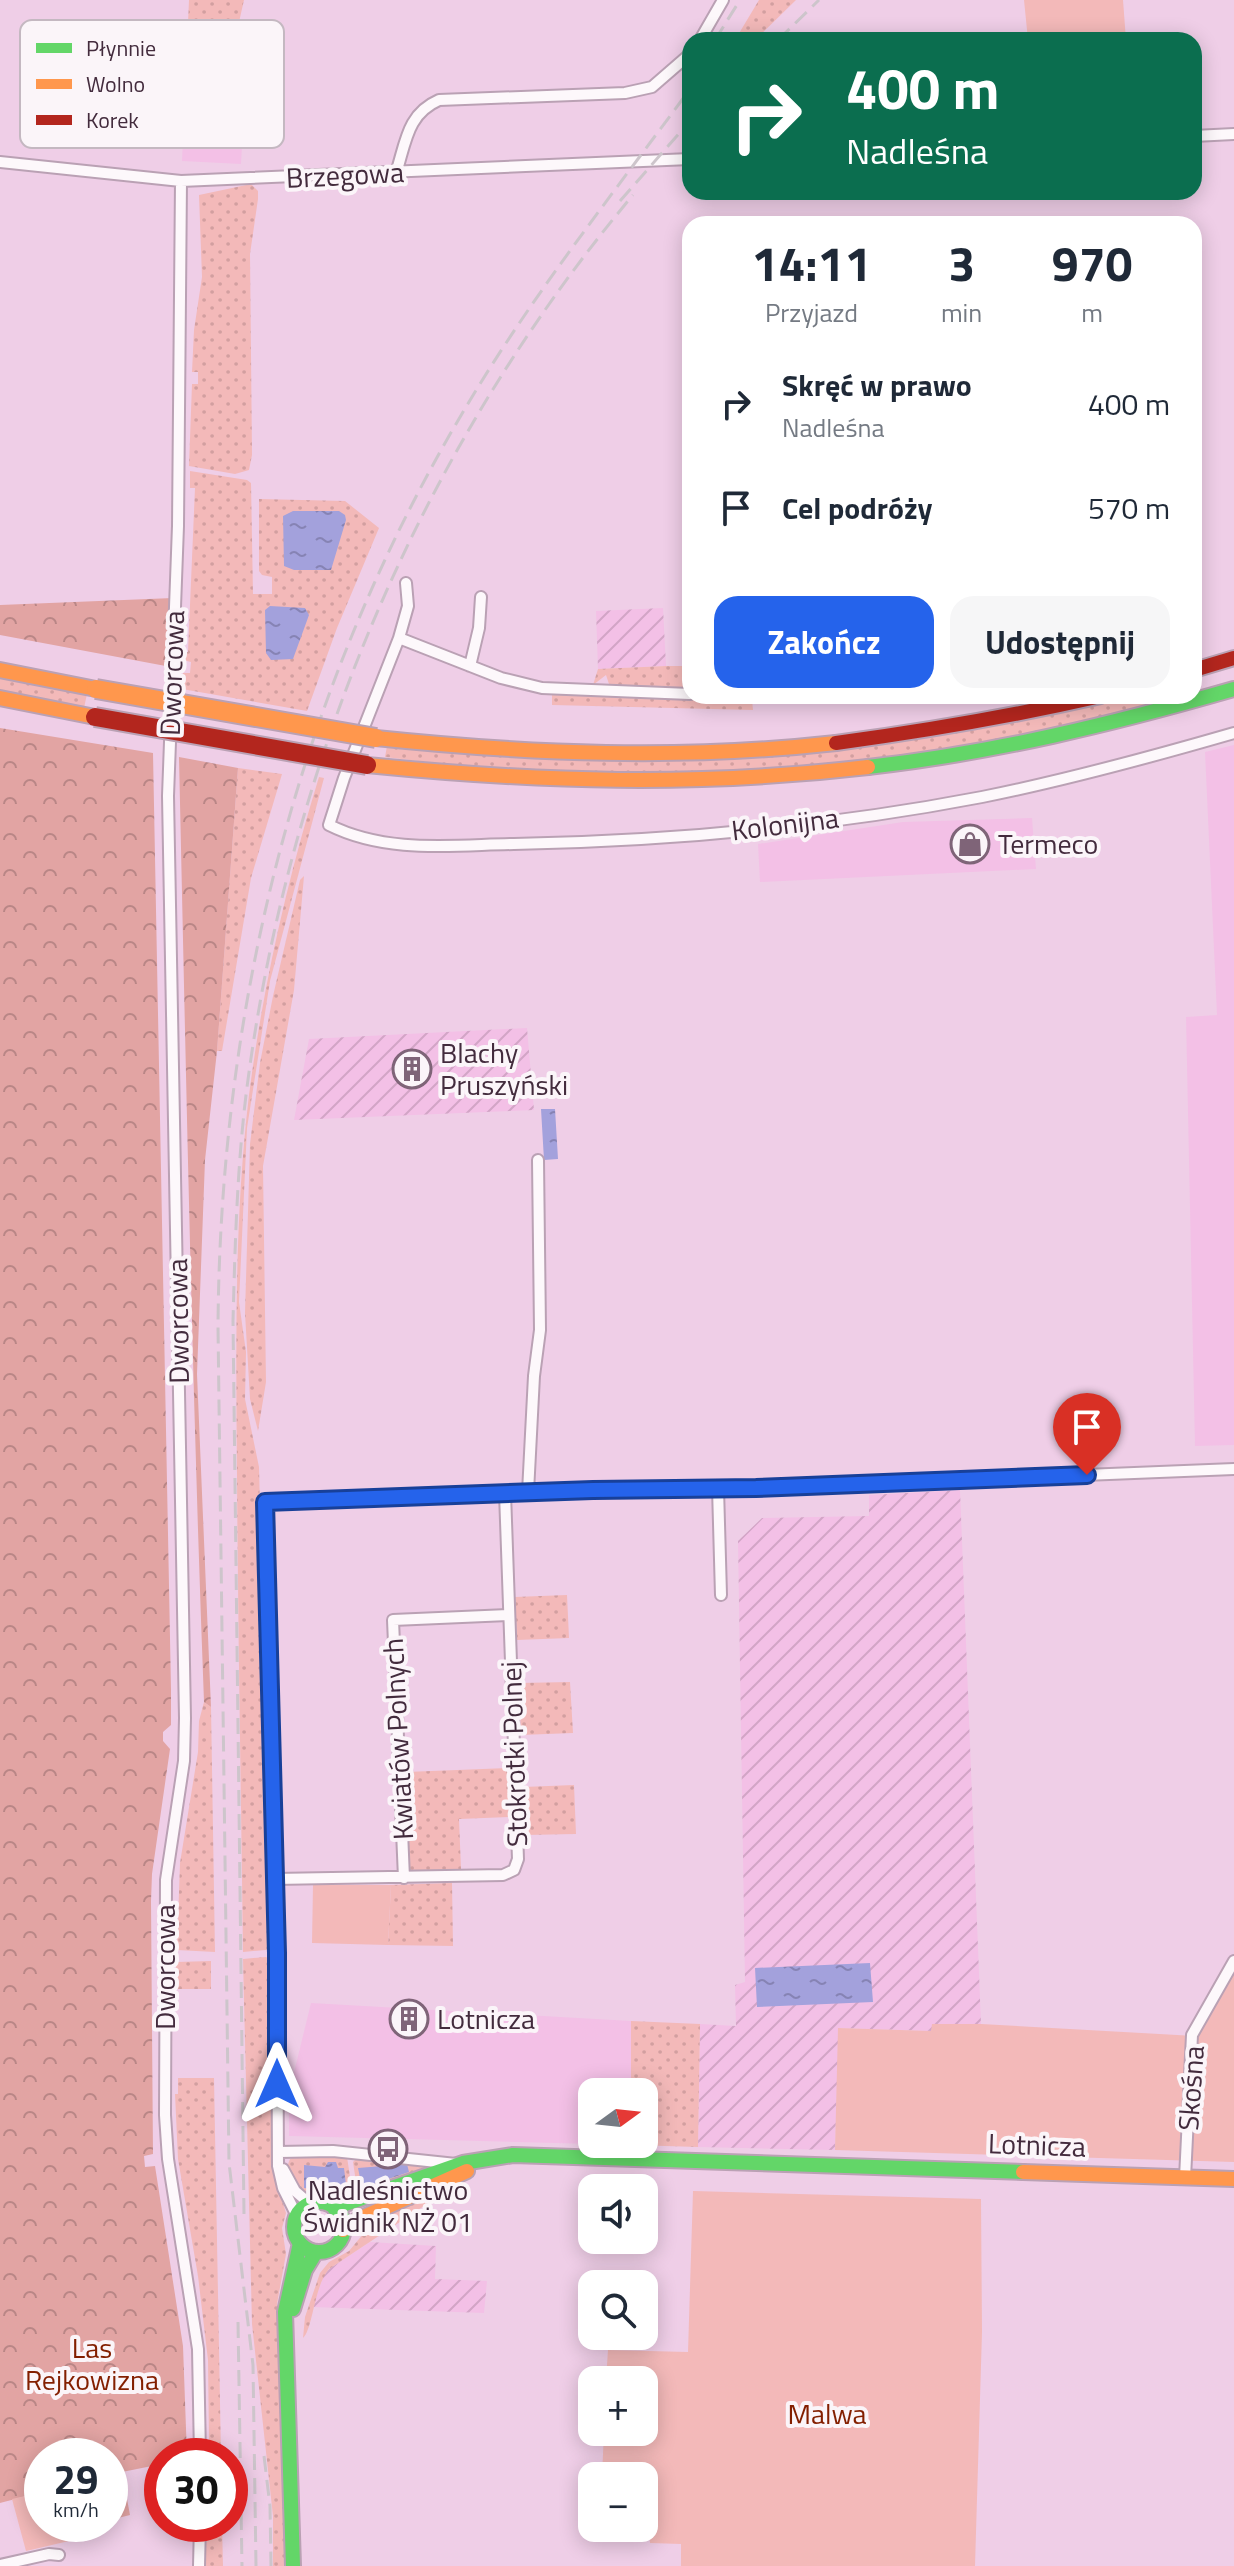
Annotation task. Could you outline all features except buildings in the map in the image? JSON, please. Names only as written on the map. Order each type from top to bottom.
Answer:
[{"type":"main road","points":[[1202,668],[1234,658]]},
{"type":"main road","points":[[0,670],[272,722],[376,738],[545,753],[698,753],[806,746],[976,723],[1064,704]]},
{"type":"main road","points":[[1202,698],[1234,689]]},
{"type":"main road","points":[[0,698],[367,765],[501,779],[606,783],[707,782],[806,776],[907,764],[1033,742],[1182,704]]},
{"type":"main road","name":"Lotnicza","points":[[334,2208],[458,2164],[496,2156],[550,2158]]},
{"type":"main road","name":"Lotnicza","points":[[343,2230],[357,2220],[463,2172],[497,2163],[550,2158],[1234,2179]]},
{"type":"main road","points":[[320,2203],[334,2208],[341,2217],[343,2230],[334,2247],[308,2247],[294,2230],[303,2210],[320,2203]]},
{"type":"main road","points":[[293,2566],[287,2341],[308,2247]]},
{"type":"street","points":[[705,32],[723,0]]},
{"type":"street","points":[[396,173],[414,116],[424,106],[439,100],[625,93],[652,87],[682,61]]},
{"type":"street","points":[[1202,136],[1234,134]]},
{"type":"street","name":"Brzegowa","points":[[0,162],[181,181],[682,159]]},
{"type":"street","name":"Dworcowa","points":[[181,181],[178,526],[168,796],[185,1718],[184,1761],[166,1880],[164,2071],[168,2159],[198,2349],[200,2438]]},
{"type":"street","points":[[406,583],[408,606],[399,638],[501,678],[542,688],[682,694]]},
{"type":"street","points":[[470,666],[479,628],[481,597]]},
{"type":"street","name":"Kolonijna","points":[[399,638],[329,825],[369,840],[409,845],[558,843],[772,828],[981,797],[1234,733]]},
{"type":"street","points":[[528,1492],[534,1376],[540,1330],[538,1160]]},
{"type":"street","points":[[303,2210],[281,2181],[279,2152],[265,1502],[1234,1469]]},
{"type":"street","points":[[718,1488],[721,1595]]},
{"type":"street","name":"Stokrotki Polnej","points":[[275,1879],[503,1875],[509,1874],[517,1865],[505,1493]]},
{"type":"street","name":"Kwiatów Polnych","points":[[404,1878],[393,1620],[508,1615]]},
{"type":"street","name":"Skośna","points":[[1185,2178],[1192,2035],[1234,1961]]},
{"type":"street","points":[[279,2152],[342,2152],[458,2164]]},
{"type":"street","points":[[279,2152],[289,2183],[303,2210]]},
{"type":"street","points":[[199,2566],[200,2542]]},
{"type":"street","points":[[0,2565],[49,2554],[59,2555]]},
{"type":"shaded area","points":[[183,148],[242,148],[241,164],[182,161]]},
{"type":"shaded area","points":[[663,608],[666,666],[598,669],[596,611]]},
{"type":"shaded area","points":[[1234,745],[1234,1445],[1195,1446],[1186,1017],[1217,1015],[1205,752]]},
{"type":"shaded area","points":[[1032,818],[1036,869],[760,882],[758,844],[903,822]]},
{"type":"shaded area","name":"Blachy Pruszyński","points":[[527,1028],[534,1110],[294,1120],[309,1039]]},
{"type":"shaded area","points":[[960,1490],[981,2024],[933,2024],[932,2031],[839,2028],[835,2150],[698,2147],[700,2024],[736,2026],[735,1985],[745,1982],[738,1541],[762,1518],[869,1516],[869,1495]]},
{"type":"shaded area","points":[[311,2003],[631,2021],[631,2078],[578,2078],[578,2144],[289,2136],[289,2093]]},
{"type":"shaded area","points":[[370,2242],[436,2246],[435,2279],[487,2281],[484,2313],[312,2307],[329,2269]]},
{"type":"green space","points":[[189,0],[244,0],[239,20],[188,20]]},
{"type":"green space","points":[[759,0],[796,0],[763,32],[740,32]]},
{"type":"green space","points":[[1024,0],[1123,0],[1125,32],[1027,32]]},
{"type":"green space","points":[[251,184],[258,191],[250,254],[252,455],[249,470],[235,474],[189,466],[192,384],[198,384],[198,372],[192,372],[194,330],[202,277],[199,195]]},
{"type":"green space","points":[[190,471],[251,483],[253,594],[272,594],[272,577],[259,571],[259,499],[345,501],[379,528],[337,628],[307,711],[182,689],[183,673],[190,673],[191,662],[183,660],[184,652],[188,652],[195,488],[190,488]]},
{"type":"green space","points":[[173,598],[171,667],[0,635],[0,605]]},
{"type":"green space","points":[[682,666],[682,689],[610,687],[606,675],[593,685],[598,669]]},
{"type":"green space","points":[[0,677],[87,694],[84,708],[0,692]]},
{"type":"green space","points":[[552,694],[682,698],[682,704],[752,704],[753,710],[552,705]]},
{"type":"green space","points":[[1088,704],[1164,704],[1130,714],[880,762],[686,777],[510,772],[385,757],[387,746],[628,761],[1059,711]]},
{"type":"green space","name":"Las Rejkowizna","points":[[0,728],[153,753],[171,1725],[163,1732],[163,1741],[170,1749],[152,1874],[153,2154],[144,2156],[145,2167],[155,2166],[183,2346],[186,2438],[144,2438],[144,2468],[128,2471],[128,2438],[24,2438],[24,2497],[0,2503]]},
{"type":"green space","points":[[179,757],[238,768],[217,1051],[205,1160],[197,1374],[211,1707],[204,1702],[200,1584]]},
{"type":"green space","points":[[238,768],[282,774],[251,878],[222,1051],[217,1051]]},
{"type":"green space","points":[[319,777],[324,778],[270,981],[247,1128],[239,1302],[246,1352],[245,1399],[259,1467],[271,1947],[243,1952],[236,1380],[244,1142],[269,974],[286,895]]},
{"type":"green space","points":[[304,876],[294,990],[263,1166],[266,1382],[258,1431],[250,1399],[245,1313],[250,1144],[260,1063],[273,996],[300,880]]},
{"type":"green space","points":[[567,1595],[569,1638],[517,1640],[515,1597]]},
{"type":"green space","points":[[570,1682],[573,1733],[521,1735],[519,1683]]},
{"type":"green space","points":[[204,1702],[211,1707],[215,1952],[177,1950],[180,1863]]},
{"type":"green space","points":[[508,1768],[509,1817],[459,1819],[461,1869],[409,1871],[406,1772]]},
{"type":"green space","points":[[574,1785],[576,1834],[525,1835],[523,1787]]},
{"type":"green space","points":[[452,1883],[453,1946],[388,1945],[391,1885]]},
{"type":"green space","points":[[313,1885],[391,1885],[388,1945],[312,1943]]},
{"type":"green space","points":[[266,1957],[271,1960],[272,2167],[286,2213],[282,2228],[286,2254],[277,2304],[286,2566],[273,2566],[273,2516],[252,2324],[243,1959]]},
{"type":"green space","points":[[211,1961],[211,1989],[176,1989],[176,1962]]},
{"type":"green space","points":[[1234,1969],[1234,2162],[835,2150],[838,2028],[931,2031],[932,2024],[981,2024],[1195,2036]]},
{"type":"green space","points":[[631,2021],[700,2024],[698,2147],[658,2146],[658,2078],[631,2078]]},
{"type":"green space","points":[[178,2078],[214,2078],[221,2438],[209,2438],[208,2360],[198,2276],[178,2159],[175,2094],[178,2094]]},
{"type":"green space","points":[[298,2155],[347,2157],[353,2196],[326,2199],[305,2194],[294,2182],[287,2167],[290,2159]]},
{"type":"green space","points":[[357,2158],[442,2164],[362,2193],[357,2189],[353,2162]]},
{"type":"green space","name":"Malwa","points":[[693,2191],[981,2199],[982,2332],[975,2566],[681,2566],[681,2544],[650,2543],[658,2542],[658,2462],[603,2462],[603,2446],[658,2446],[658,2366],[607,2366],[608,2350],[688,2352]]},
{"type":"green space","points":[[428,2192],[433,2200],[329,2269],[320,2286],[303,2338],[305,2317],[320,2273],[329,2262],[349,2251],[364,2233],[375,2227],[373,2221]]},
{"type":"green space","points":[[24,2496],[24,2542],[65,2542],[26,2551],[12,2499]]},
{"type":"green space","points":[[205,2542],[222,2542],[223,2566],[204,2566]]},
{"type":"water","points":[[293,511],[339,511],[345,515],[331,570],[294,570],[284,566],[283,516]]},
{"type":"water","points":[[270,606],[305,608],[309,615],[293,659],[271,660],[266,653],[265,610]]},
{"type":"water","points":[[541,1109],[555,1109],[558,1159],[544,1160]]},
{"type":"water","points":[[870,1963],[873,2002],[757,2007],[755,1968]]},
{"type":"water","points":[[328,2162],[336,2162],[338,2168],[344,2168],[347,2193],[304,2188],[304,2165],[325,2167]]},
{"type":"water","points":[[407,2164],[409,2172],[362,2188],[358,2168]]},
{"type":"railway","points":[[720,32],[740,0]]},
{"type":"railway","points":[[786,32],[819,0]]},
{"type":"railway","points":[[256,2566],[253,2365],[229,2163],[218,1327],[222,1207],[234,1087],[253,969],[279,853],[313,739],[355,627],[405,518],[463,412],[516,328],[682,100]]},
{"type":"railway","points":[[620,201],[682,130]]},
{"type":"railway","points":[[244,2214],[233,1321],[243,1123],[266,973],[294,852],[330,733],[375,617],[428,505],[488,397],[557,293],[633,195]]},
{"type":"railway","points":[[238,2322],[242,2566]]},
{"type":"railway","points":[[264,2456],[270,2506],[271,2566]]},
{"type":"traffic: fast","points":[[1202,698],[1234,689]]},
{"type":"traffic: fast","points":[[868,767],[961,754],[1052,736],[1179,704]]},
{"type":"traffic: fast","points":[[334,2208],[463,2163],[513,2155],[1023,2172]]},
{"type":"traffic: fast","points":[[319,2202],[336,2210],[344,2227],[336,2244],[319,2252],[302,2244],[294,2227],[302,2210],[319,2202]]},
{"type":"traffic: fast","points":[[293,2566],[285,2312],[300,2243]]},
{"type":"traffic: fast","points":[[293,2309],[305,2270],[316,2252]]},
{"type":"traffic: slow","points":[[0,670],[96,689]]},
{"type":"traffic: slow","points":[[96,689],[376,738]]},
{"type":"traffic: slow","points":[[0,698],[95,717]]},
{"type":"traffic: slow","points":[[376,738],[491,748],[606,753],[721,752],[836,743]]},
{"type":"traffic: slow","points":[[367,765],[494,775],[618,780],[741,778],[868,767]]},
{"type":"traffic: slow","points":[[343,2230],[357,2220],[467,2171]]},
{"type":"traffic: slow","points":[[1023,2172],[1234,2179]]},
{"type":"traffic: jam","points":[[1202,668],[1234,658]]},
{"type":"traffic: jam","points":[[836,743],[1063,704]]},
{"type":"traffic: jam","points":[[95,717],[367,765]]},
{"type":"place","name":"Termeco","points":[[970,844]]},
{"type":"place","name":"Blachy Pruszyński","points":[[412,1069]]},
{"type":"place","name":"Lotnicza","points":[[409,2019]]},
{"type":"place","name":"Nadleśnictwo Świdnik NŻ 01","points":[[388,2149]]},
{"type":"route","points":[[277,2084],[277,1953],[265,1502],[1087,1475]]}]
